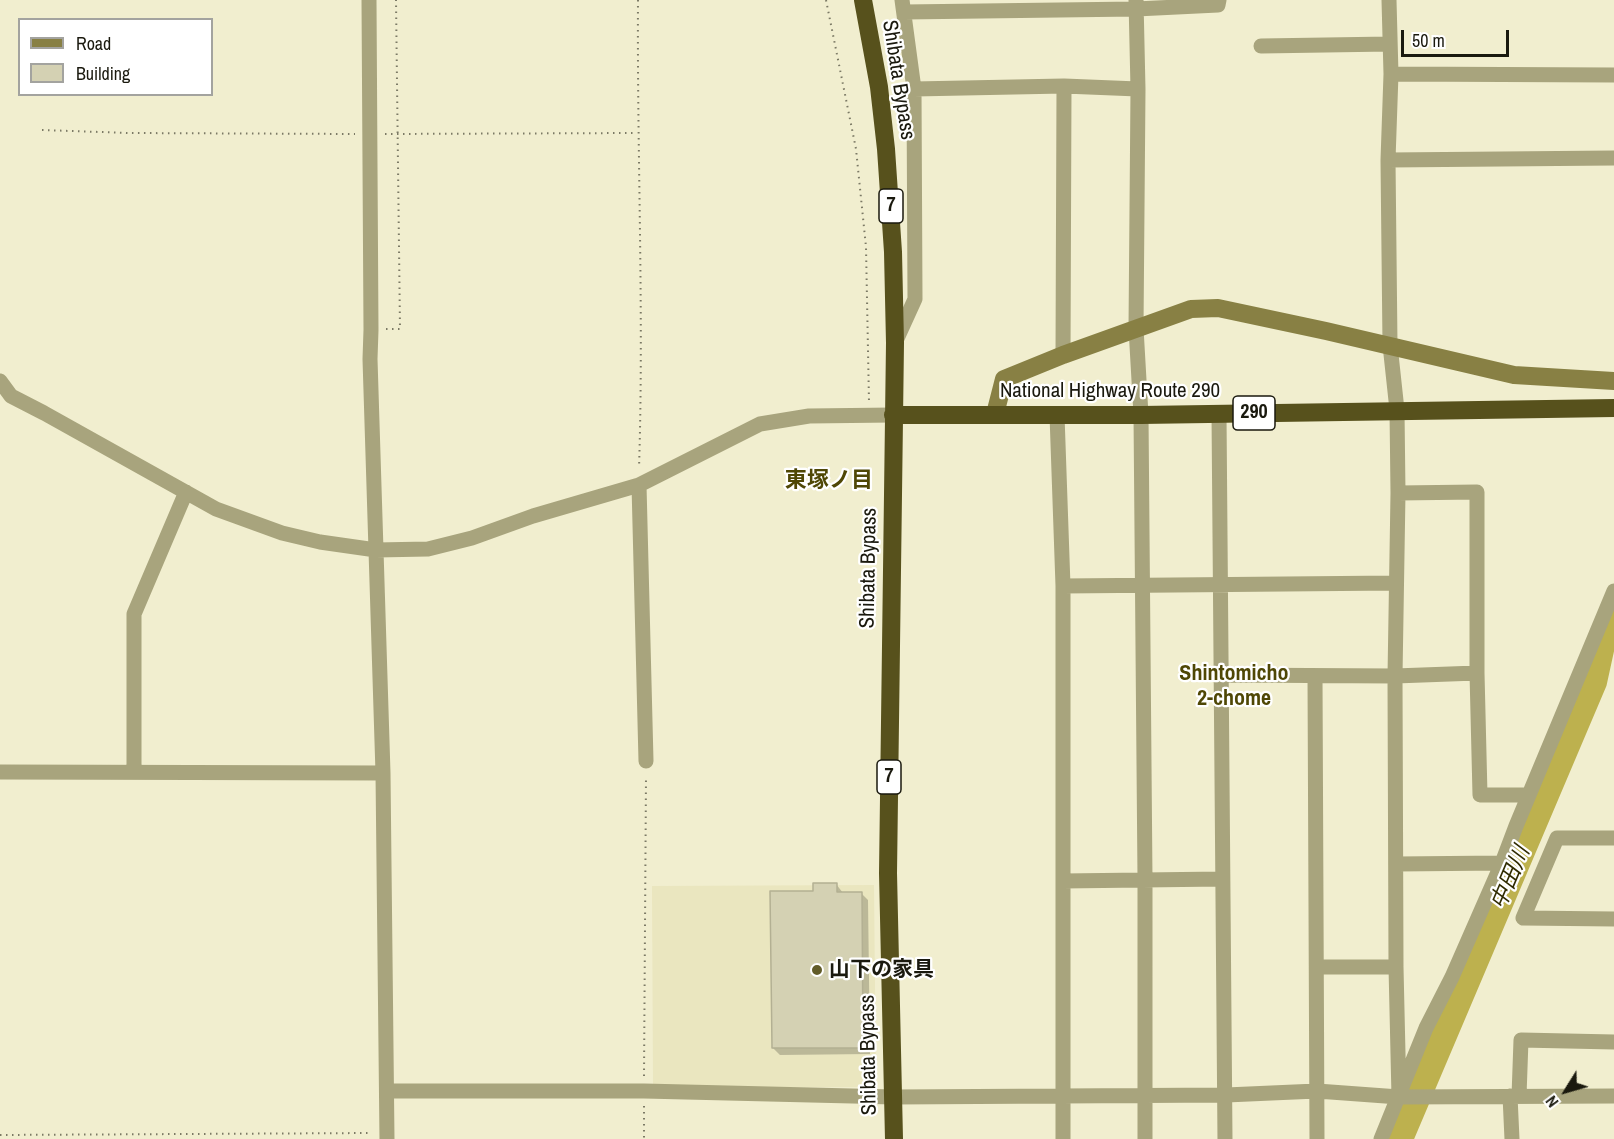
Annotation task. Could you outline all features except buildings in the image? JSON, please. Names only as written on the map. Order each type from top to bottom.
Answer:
[{"type":"highway","name":"Shibata Bypass","points":[[862,0],[879,87],[893,252],[895,343],[888,873],[894,1139]]},
{"type":"highway","name":"National Highway Route 290","points":[[893,415],[1140,415],[1614,408]]},
{"type":"street","points":[[369,0],[370,359],[383,773],[387,1136]]},
{"type":"street","points":[[895,343],[915,299],[914,89],[903,6],[1218,5],[1218,0]]},
{"type":"street","points":[[1389,0],[1390,345],[1397,410],[1398,493],[1395,676],[1396,967],[1403,1097]]},
{"type":"street","points":[[1136,5],[1138,89],[1136,328],[1140,415],[1142,584],[1145,1139]]},
{"type":"street","points":[[1261,46],[1390,44]]},
{"type":"street","points":[[1391,74],[1614,75]]},
{"type":"street","points":[[914,89],[1064,86],[1138,89]]},
{"type":"street","points":[[1063,355],[1064,86]]},
{"type":"street","points":[[1388,160],[1614,158]]},
{"type":"street","points":[[995,414],[1004,380],[1063,355],[1191,309],[1218,308],[1390,345],[1514,375],[1614,381]]},
{"type":"street","points":[[0,381],[5,397],[44,413],[216,509],[282,533],[320,542],[376,550],[428,549],[472,538],[533,516],[639,485],[760,424],[809,416],[893,415]]},
{"type":"street","points":[[1219,414],[1223,675],[1222,879],[1225,1139]]},
{"type":"street","points":[[1057,415],[1063,586],[1063,1139]]},
{"type":"street","points":[[639,485],[646,761]]},
{"type":"street","points":[[134,772],[134,614],[186,492]]},
{"type":"street","points":[[1398,493],[1477,492],[1480,795],[1528,795]]},
{"type":"street","points":[[1063,586],[1396,582]]},
{"type":"street","points":[[1381,1139],[1403,1097],[1426,1028],[1452,977],[1502,863],[1528,795],[1614,591]]},
{"type":"street","points":[[1223,675],[1395,676],[1477,673]]},
{"type":"street","points":[[1315,676],[1317,1139]]},
{"type":"street","points":[[0,772],[383,773]]},
{"type":"street","points":[[1614,838],[1557,838],[1523,918],[1614,919]]},
{"type":"street","points":[[1397,864],[1502,863]]},
{"type":"street","points":[[1063,881],[1222,879]]},
{"type":"street","points":[[1317,967],[1396,967]]},
{"type":"street","points":[[1512,1139],[1521,1040],[1614,1042]]},
{"type":"street","points":[[387,1091],[644,1091],[894,1096],[1226,1095],[1317,1091],[1403,1097],[1614,1096]]},
{"type":"path","points":[[371,330],[400,329],[396,0]]},
{"type":"path","points":[[638,0],[637,133],[642,364],[639,485]]},
{"type":"path","points":[[826,0],[856,148],[866,247],[869,415]]},
{"type":"path","points":[[42,130],[141,133],[637,133]]},
{"type":"path","points":[[644,1139],[646,761]]},
{"type":"path","points":[[0,1135],[387,1136]]},
{"type":"shaded area","points":[[874,885],[876,1087],[653,1088],[652,886]]},
{"type":"waterway","name":"中田川","points":[[1400,1139],[1594,682],[1604,636],[1614,615]]},
{"type":"place","name":"山下の家具","points":[[817,970]]},
{"type":"district","name":"東塚ノ目","points":[[829,481]]},
{"type":"district","name":"Shintomicho 2-chome","points":[[1234,686]]}]
